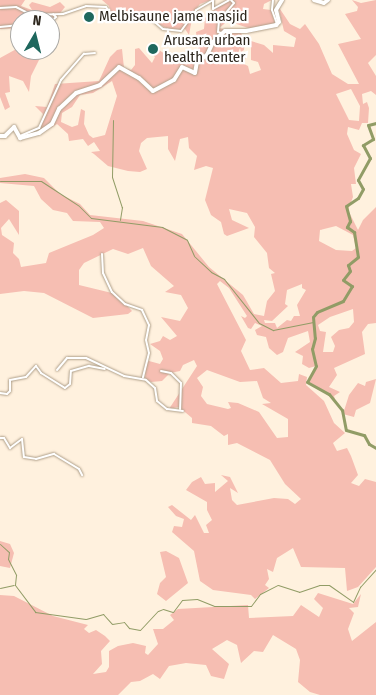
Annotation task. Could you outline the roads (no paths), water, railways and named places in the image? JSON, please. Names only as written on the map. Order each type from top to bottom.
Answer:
[{"type":"main road","points":[[0,136],[5,136],[14,128],[18,136],[39,133],[52,124],[59,109],[76,93],[100,85],[119,68],[138,78],[153,91],[174,80],[182,67],[195,73],[197,62],[204,58],[213,42],[225,31],[246,31],[277,24],[276,10],[282,0]]},
{"type":"main road","points":[[314,0],[324,3],[328,0]]},
{"type":"street","points":[[60,14],[86,6],[106,7],[115,19],[125,13],[150,17],[163,29],[181,31],[196,10],[213,0],[213,9],[230,0],[234,3],[226,10],[218,26],[218,32],[225,31]]},
{"type":"street","points":[[273,0],[272,10],[277,24]]},
{"type":"street","points":[[0,8],[16,7],[22,10]]},
{"type":"street","points":[[18,136],[39,128],[61,80],[84,54],[95,53]]},
{"type":"street","points":[[102,254],[103,272],[112,292],[125,304],[142,310],[149,323],[146,340],[149,353],[143,378]]},
{"type":"street","points":[[57,370],[67,358],[76,356],[132,378],[143,378],[154,388],[157,401],[167,409],[182,410],[181,384],[171,373],[161,371]]},
{"type":"street","points":[[0,393],[7,394],[10,391],[10,380],[26,377],[36,366],[41,373],[65,388],[70,384],[71,371],[90,366],[106,368]]},
{"type":"street","points":[[0,438],[4,438],[10,448],[22,439],[21,452],[24,457],[36,459],[54,454],[79,469],[82,475]]},
{"type":"waterway","points":[[113,120],[112,177],[122,207],[120,220]]},
{"type":"waterway","points":[[376,123],[368,125],[373,139],[363,145],[370,158],[358,180],[363,189],[358,198],[346,206],[350,221],[347,227],[354,232],[358,257],[348,265],[350,271],[343,280],[352,286],[343,301],[317,312],[313,317],[315,338],[312,349],[316,366],[307,382],[329,394],[342,410],[346,430],[364,435],[369,444],[376,448]]},
{"type":"waterway","points":[[0,181],[41,181],[79,206],[91,218],[162,227],[187,240],[194,256],[211,272],[224,279],[259,323],[273,330],[313,322]]},
{"type":"waterway","points":[[0,544],[9,552],[8,559],[16,575],[15,585],[35,612],[86,619],[103,614],[112,624],[124,622],[129,628],[140,630],[158,611],[163,609],[173,612],[182,600],[197,599],[214,606],[251,606],[260,594],[278,585],[299,592],[319,585],[329,585],[353,602],[360,587],[376,569]]},
{"type":"waterway","points":[[0,588],[14,585]]},
{"type":"place","name":"Melbisaune jame masjid","points":[[89,17]]},
{"type":"place","name":"Arusara urban health center","points":[[153,49]]}]
